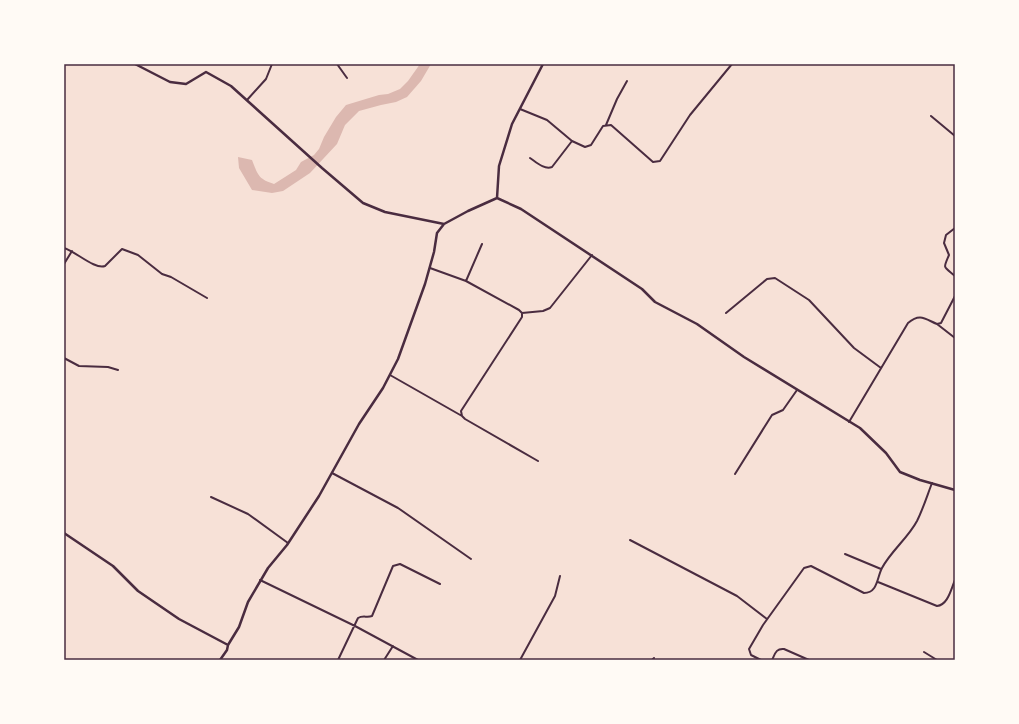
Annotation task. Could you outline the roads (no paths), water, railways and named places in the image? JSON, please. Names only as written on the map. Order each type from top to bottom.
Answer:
[{"type":"street","points":[[135,64],[170,82],[186,84],[206,72],[231,86],[363,203],[385,212],[444,224]]},
{"type":"street","points":[[247,100],[266,79],[272,64]]},
{"type":"street","points":[[338,64],[348,78]]},
{"type":"street","points":[[497,198],[498,166],[512,124],[543,64]]},
{"type":"street","points":[[605,125],[611,125],[653,162],[657,162],[660,160],[690,115],[732,64]]},
{"type":"street","points":[[520,109],[547,120],[572,140],[585,148],[591,145],[605,125],[617,99],[628,81]]},
{"type":"street","points":[[931,116],[955,136]]},
{"type":"street","points":[[530,158],[545,168],[552,167],[572,140]]},
{"type":"street","points":[[220,660],[239,627],[248,602],[260,580],[288,543],[319,496],[359,424],[390,375],[398,359],[425,284],[430,268],[437,233],[444,224],[497,198],[521,209],[642,289],[655,302],[697,324],[744,357],[860,428],[881,448],[900,472],[920,480],[955,490]]},
{"type":"street","points":[[955,228],[946,235],[944,243],[949,255],[944,264],[945,267],[955,276]]},
{"type":"street","points":[[466,281],[482,244]]},
{"type":"street","points":[[64,248],[101,267],[105,266],[122,249],[125,249],[138,256],[162,274],[172,277],[207,298]]},
{"type":"street","points":[[64,264],[72,251]]},
{"type":"street","points":[[430,268],[466,281],[522,313],[543,311],[550,308],[592,255]]},
{"type":"street","points":[[726,313],[767,279],[775,278],[809,300],[854,348],[881,368]]},
{"type":"street","points":[[937,324],[942,321],[955,296]]},
{"type":"street","points":[[462,416],[461,411],[522,317],[522,313]]},
{"type":"street","points":[[849,422],[908,323],[914,318],[920,317],[937,324],[955,338]]},
{"type":"street","points":[[64,358],[79,366],[108,367],[118,370]]},
{"type":"street","points":[[390,375],[538,461]]},
{"type":"street","points":[[735,474],[772,415],[783,410],[797,390]]},
{"type":"street","points":[[332,473],[398,508],[471,559]]},
{"type":"street","points":[[760,660],[751,655],[749,649],[767,619],[804,568],[811,566],[864,593],[872,591],[878,582],[881,569],[917,521],[932,483]]},
{"type":"street","points":[[211,497],[248,514],[288,543]]},
{"type":"street","points":[[64,533],[113,566],[138,591],[179,619],[228,645]]},
{"type":"street","points":[[630,540],[737,596],[767,619]]},
{"type":"street","points":[[845,554],[881,569]]},
{"type":"street","points":[[338,660],[358,618],[372,616],[393,566],[400,564],[440,584]]},
{"type":"street","points":[[520,660],[554,596],[560,576]]},
{"type":"street","points":[[260,580],[355,626],[413,659],[418,660]]},
{"type":"street","points":[[878,582],[937,606],[944,603],[955,580]]},
{"type":"street","points":[[384,660],[392,646]]},
{"type":"street","points":[[772,660],[777,650],[780,649],[809,660]]},
{"type":"street","points":[[924,652],[937,660]]}]
